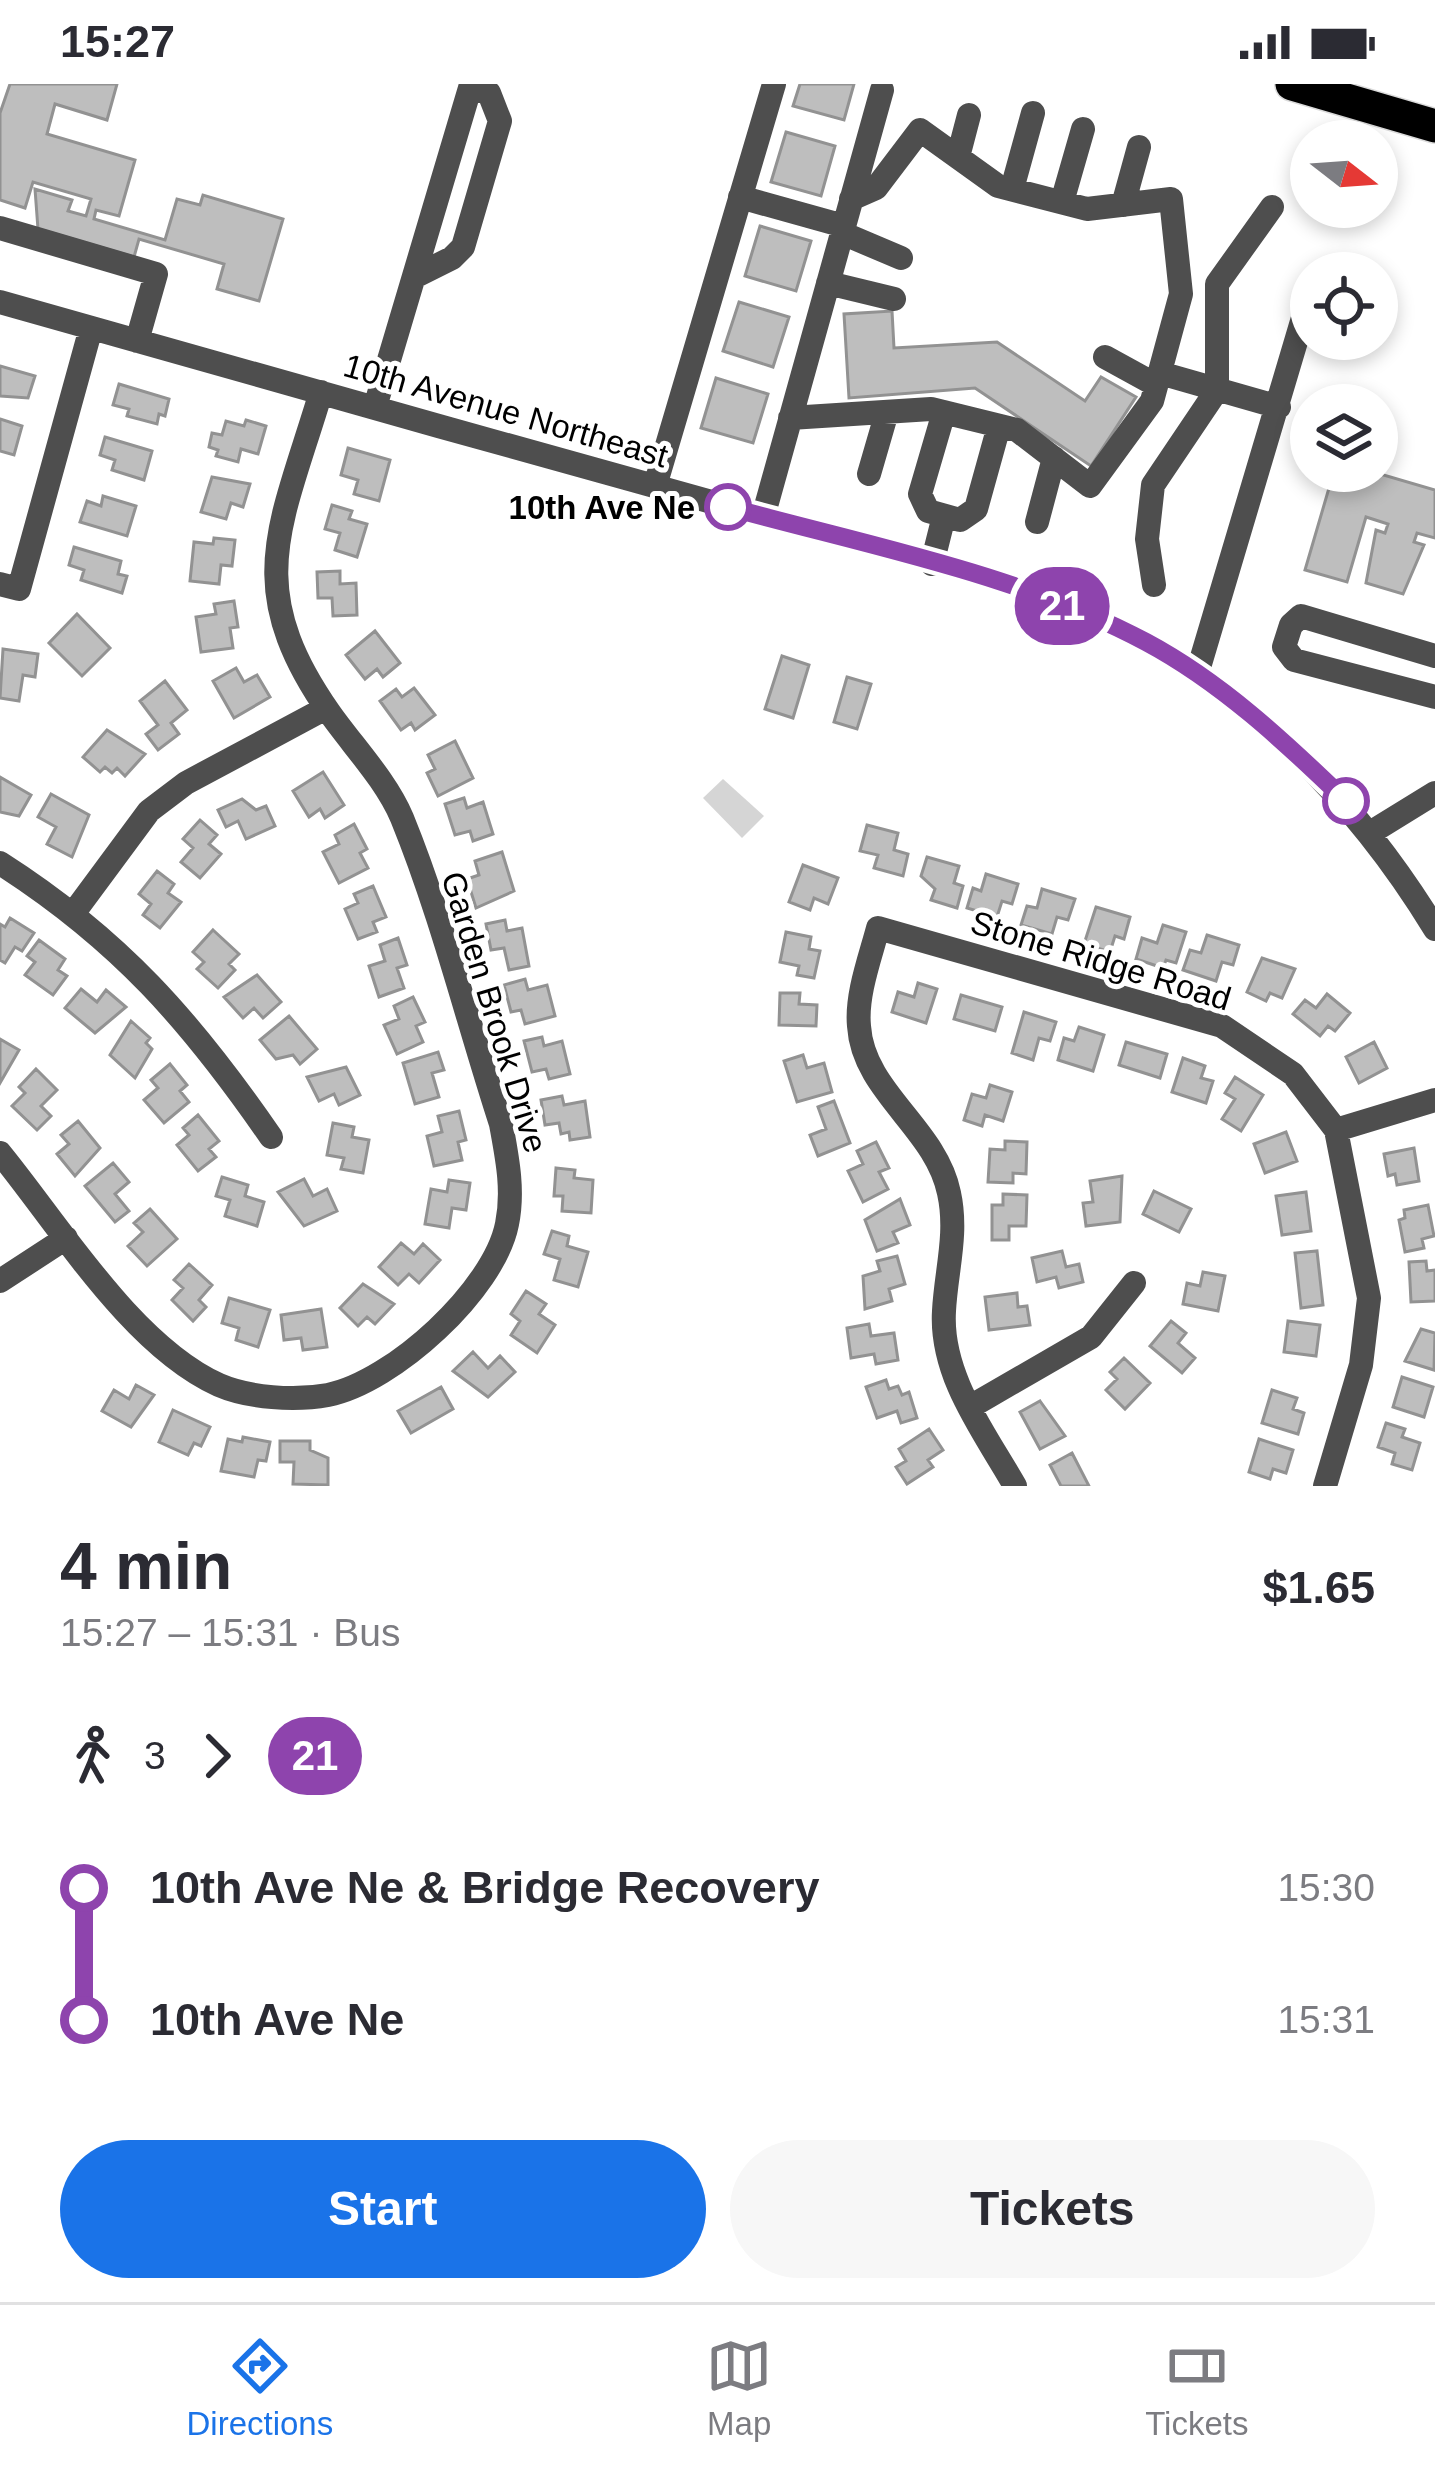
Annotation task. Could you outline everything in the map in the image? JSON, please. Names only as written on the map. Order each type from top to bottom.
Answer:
[{"type":"highway","points":[[1292,84],[1435,126]]},
{"type":"street","points":[[655,486],[774,84]]},
{"type":"street","points":[[375,407],[470,88],[489,93],[500,122],[463,247],[452,258],[414,277]]},
{"type":"street","points":[[763,517],[882,91]]},
{"type":"street","points":[[1012,190],[1033,113]]},
{"type":"street","points":[[958,157],[969,116]]},
{"type":"street","points":[[1062,202],[1083,129]]},
{"type":"street","points":[[790,418],[944,412],[1017,430],[1090,486],[1152,401],[1181,294],[1171,199],[1087,209],[1012,190],[920,130],[876,188],[851,200]]},
{"type":"street","points":[[1123,205],[1139,147]]},
{"type":"street","points":[[740,197],[843,229],[902,258]]},
{"type":"street","points":[[1154,585],[1147,539],[1153,485],[1217,390],[1217,284],[1272,207]]},
{"type":"street","points":[[0,228],[156,274],[137,341]]},
{"type":"street","points":[[828,283],[894,299]]},
{"type":"street","name":"10th Avenue Northeast","points":[[0,302],[932,564],[1094,617],[1197,674],[1286,742],[1370,833],[1435,929]]},
{"type":"street","points":[[0,584],[19,589],[91,328]]},
{"type":"street","points":[[1105,358],[1158,379],[1279,407]]},
{"type":"street","points":[[1197,674],[1292,360]]},
{"type":"street","name":"Garden Brook Drive","points":[[0,1153],[66,1238],[167,1349],[219,1385],[274,1397],[329,1395],[369,1378],[451,1318],[486,1274],[507,1226],[510,1173],[501,1124],[400,814],[326,708],[280,627],[273,582],[275,548],[321,392]]},
{"type":"street","points":[[869,474],[887,412]]},
{"type":"street","points":[[944,412],[920,494],[928,511],[944,516],[960,520],[976,508],[999,426]]},
{"type":"street","points":[[1036,522],[1054,458]]},
{"type":"street","points":[[932,564],[944,516]]},
{"type":"street","points":[[1435,656],[1301,616],[1291,625],[1284,646],[1294,660],[1435,697]]},
{"type":"street","points":[[75,911],[148,811],[186,783],[326,708]]},
{"type":"street","points":[[1370,833],[1435,793]]},
{"type":"street","points":[[0,863],[75,911],[149,980],[227,1073],[271,1137]]},
{"type":"street","name":"Stone Ridge Road","points":[[970,1407],[945,1347],[954,1233],[949,1191],[938,1157],[867,1060],[859,1026],[878,928],[1222,1026],[1293,1074],[1336,1130],[1369,1298],[1361,1365],[1325,1486]]},
{"type":"street","points":[[1336,1130],[1435,1100]]},
{"type":"street","points":[[0,1281],[66,1238]]},
{"type":"street","points":[[1016,1486],[970,1407],[1091,1336],[1134,1282]]},
{"type":"shaded area","points":[[723,779],[764,816],[742,838],[703,798]]},
{"type":"building","points":[[10,84],[117,84],[107,120],[55,104],[47,134],[135,160],[119,216],[96,210],[94,219],[165,240],[177,199],[200,205],[203,195],[283,219],[259,301],[217,289],[224,264],[139,239],[134,257],[38,229],[35,189],[72,200],[68,211],[86,216],[91,199],[33,182],[25,208],[0,200],[0,113]]},
{"type":"building","points":[[800,84],[854,84],[844,120],[793,106]]},
{"type":"building","points":[[786,132],[835,146],[821,196],[771,182]]},
{"type":"building","points":[[760,226],[811,241],[796,291],[745,276]]},
{"type":"building","points":[[739,302],[789,317],[773,367],[723,351]]},
{"type":"building","points":[[892,311],[894,348],[997,342],[1085,401],[1101,377],[1136,397],[1091,466],[975,388],[849,398],[844,314]]},
{"type":"building","points":[[0,366],[35,376],[28,398],[0,396]]},
{"type":"building","points":[[716,378],[768,394],[753,443],[701,428]]},
{"type":"building","points":[[119,384],[169,399],[165,416],[159,414],[157,424],[127,416],[129,409],[113,405]]},
{"type":"building","points":[[0,419],[22,426],[14,455],[0,451]]},
{"type":"building","points":[[246,420],[266,426],[258,454],[241,449],[238,462],[216,456],[218,450],[209,447],[212,433],[222,435],[226,421],[244,426]]},
{"type":"building","points":[[105,437],[152,451],[144,480],[112,470],[115,460],[100,455]]},
{"type":"building","points":[[348,448],[390,460],[379,501],[354,494],[358,480],[341,475]]},
{"type":"building","points":[[212,477],[250,484],[243,507],[231,503],[226,519],[201,512]]},
{"type":"building","points":[[1398,479],[1435,490],[1435,538],[1417,533],[1414,542],[1424,545],[1403,594],[1366,583],[1376,530],[1385,533],[1388,524],[1366,517],[1347,582],[1305,570],[1328,492],[1398,492]]},
{"type":"building","points":[[103,496],[136,506],[127,536],[80,522],[87,501],[101,506]]},
{"type":"building","points":[[332,505],[352,511],[349,519],[367,524],[357,557],[335,550],[340,533],[325,529]]},
{"type":"building","points":[[214,538],[235,540],[232,566],[221,565],[219,584],[190,581],[194,542],[213,544]]},
{"type":"building","points":[[74,547],[121,561],[118,574],[127,576],[122,593],[81,580],[84,570],[69,565]]},
{"type":"building","points":[[340,571],[340,584],[356,583],[357,615],[333,616],[332,598],[318,598],[317,572]]},
{"type":"building","points":[[234,601],[238,627],[230,628],[233,648],[201,652],[196,617],[216,614],[214,604]]},
{"type":"building","points":[[77,614],[110,648],[82,676],[49,643]]},
{"type":"building","points":[[375,631],[400,663],[383,677],[377,669],[365,679],[346,655]]},
{"type":"building","points":[[3,649],[38,654],[35,677],[23,675],[19,701],[0,698]]},
{"type":"building","points":[[782,656],[809,665],[793,718],[765,709]]},
{"type":"building","points":[[236,668],[244,682],[257,675],[270,697],[234,718],[213,681]]},
{"type":"building","points":[[847,677],[871,684],[857,729],[834,722]]},
{"type":"building","points":[[165,681],[187,710],[171,723],[179,734],[158,750],[146,734],[158,725],[140,701]]},
{"type":"building","points":[[414,688],[435,715],[415,730],[411,723],[401,730],[380,701],[396,689],[402,697]]},
{"type":"building","points":[[107,730],[145,754],[125,776],[117,768],[112,773],[105,767],[100,772],[83,757]]},
{"type":"building","points":[[455,741],[473,778],[438,796],[427,773],[435,769],[428,755]]},
{"type":"building","points":[[323,772],[344,805],[325,818],[320,809],[309,817],[293,791]]},
{"type":"building","points":[[0,777],[31,795],[19,816],[0,812]]},
{"type":"building","points":[[51,794],[89,815],[72,857],[47,844],[56,827],[38,817]]},
{"type":"building","points":[[464,798],[467,808],[483,802],[493,834],[473,841],[470,831],[455,835],[445,804]]},
{"type":"building","points":[[242,799],[256,810],[266,806],[275,826],[246,839],[238,821],[226,827],[218,810]]},
{"type":"building","points":[[200,820],[217,835],[209,844],[221,854],[200,878],[181,862],[193,848],[183,839]]},
{"type":"building","points":[[354,824],[367,849],[360,853],[368,868],[339,883],[323,852],[339,844],[335,835]]},
{"type":"building","points":[[867,825],[898,833],[894,850],[908,854],[903,876],[874,868],[878,855],[860,851]]},
{"type":"building","points":[[502,852],[514,891],[476,908],[467,879],[479,875],[475,861]]},
{"type":"building","points":[[927,857],[959,866],[954,883],[963,886],[957,908],[931,900],[935,889],[921,876]]},
{"type":"building","points":[[803,865],[838,878],[828,904],[814,898],[810,910],[789,902]]},
{"type":"building","points":[[157,871],[174,884],[168,893],[181,902],[160,928],[143,915],[151,904],[139,894]]},
{"type":"building","points":[[986,874],[1018,884],[1012,904],[1002,901],[997,917],[967,908],[973,888],[981,891]]},
{"type":"building","points":[[373,886],[386,917],[373,922],[377,932],[358,939],[345,909],[358,903],[354,894]]},
{"type":"building","points":[[1042,889],[1075,899],[1068,920],[1057,917],[1052,934],[1021,925],[1027,906],[1037,908]]},
{"type":"building","points":[[1096,907],[1130,917],[1124,939],[1115,936],[1110,952],[1084,944]]},
{"type":"building","points":[[10,918],[34,933],[22,951],[15,947],[5,963],[0,960],[0,924],[5,927]]},
{"type":"building","points":[[505,920],[507,931],[522,928],[529,966],[509,970],[504,948],[491,950],[486,924]]},
{"type":"building","points":[[1163,925],[1186,932],[1176,963],[1166,960],[1163,968],[1136,959],[1142,938],[1157,943]]},
{"type":"building","points":[[213,930],[239,954],[229,964],[235,970],[218,988],[197,969],[204,962],[193,952]]},
{"type":"building","points":[[786,932],[811,937],[809,949],[820,951],[814,978],[797,975],[799,966],[780,962]]},
{"type":"building","points":[[1207,935],[1239,945],[1233,965],[1222,962],[1216,981],[1183,970],[1190,950],[1201,953]]},
{"type":"building","points":[[398,938],[407,965],[397,968],[404,988],[379,997],[369,966],[385,961],[380,945]]},
{"type":"building","points":[[39,940],[65,959],[58,970],[67,976],[53,995],[25,975],[35,962],[27,956]]},
{"type":"building","points":[[1262,958],[1295,969],[1282,998],[1270,993],[1266,1001],[1247,992]]},
{"type":"building","points":[[257,975],[281,1002],[263,1018],[254,1008],[243,1018],[224,997]]},
{"type":"building","points":[[525,979],[528,990],[547,985],[555,1016],[525,1024],[521,1010],[511,1012],[504,985]]},
{"type":"building","points":[[918,983],[937,989],[926,1023],[892,1012],[898,992],[914,997]]},
{"type":"building","points":[[81,989],[97,1002],[106,990],[126,1007],[95,1033],[65,1008]]},
{"type":"building","points":[[780,993],[800,993],[799,1004],[817,1005],[816,1026],[779,1025]]},
{"type":"building","points":[[1327,994],[1350,1013],[1335,1031],[1328,1026],[1320,1036],[1293,1014],[1305,1000],[1316,1008]]},
{"type":"building","points":[[961,995],[1002,1007],[995,1031],[954,1019]]},
{"type":"building","points":[[413,997],[425,1022],[416,1026],[423,1042],[397,1054],[384,1025],[399,1019],[394,1006]]},
{"type":"building","points":[[1024,1012],[1056,1022],[1050,1041],[1039,1038],[1033,1060],[1012,1053]]},
{"type":"building","points":[[289,1016],[317,1049],[300,1064],[293,1055],[276,1059],[260,1040]]},
{"type":"building","points":[[131,1021],[150,1038],[146,1043],[152,1049],[135,1078],[110,1055]]},
{"type":"building","points":[[1079,1027],[1104,1035],[1093,1071],[1058,1060],[1064,1038],[1074,1041]]},
{"type":"building","points":[[542,1037],[544,1046],[562,1041],[570,1074],[549,1079],[546,1069],[532,1072],[524,1041]]},
{"type":"building","points":[[0,1039],[19,1050],[0,1083]]},
{"type":"building","points":[[1126,1042],[1167,1054],[1160,1078],[1119,1065]]},
{"type":"building","points":[[1374,1042],[1387,1068],[1359,1083],[1346,1057]]},
{"type":"building","points":[[438,1052],[444,1070],[432,1073],[439,1097],[415,1104],[403,1063]]},
{"type":"building","points":[[803,1055],[807,1068],[824,1063],[832,1092],[797,1102],[784,1061]]},
{"type":"building","points":[[1183,1058],[1205,1066],[1201,1078],[1213,1081],[1206,1103],[1172,1092]]},
{"type":"building","points":[[170,1064],[187,1085],[180,1091],[189,1102],[164,1123],[144,1100],[158,1088],[151,1080]]},
{"type":"building","points":[[346,1067],[360,1095],[339,1105],[334,1094],[319,1101],[307,1077]]},
{"type":"building","points":[[36,1069],[57,1090],[41,1106],[51,1116],[37,1130],[12,1106],[25,1093],[19,1087]]},
{"type":"building","points":[[1235,1077],[1263,1095],[1241,1131],[1222,1119],[1235,1099],[1225,1093]]},
{"type":"building","points":[[990,1085],[1012,1092],[1003,1121],[985,1115],[982,1126],[964,1120],[972,1094],[986,1098]]},
{"type":"building","points":[[562,1096],[564,1105],[585,1101],[590,1137],[570,1140],[569,1132],[561,1134],[559,1123],[545,1125],[541,1100]]},
{"type":"building","points":[[834,1101],[850,1143],[818,1156],[810,1135],[826,1129],[818,1107]]},
{"type":"building","points":[[459,1111],[466,1140],[458,1142],[462,1160],[434,1166],[427,1136],[442,1132],[438,1116]]},
{"type":"building","points":[[198,1115],[219,1141],[209,1149],[216,1157],[198,1171],[177,1145],[189,1135],[183,1128]]},
{"type":"building","points":[[78,1121],[100,1148],[75,1176],[57,1154],[69,1144],[61,1135]]},
{"type":"building","points":[[333,1123],[354,1127],[352,1137],[369,1140],[363,1173],[341,1169],[344,1158],[327,1155]]},
{"type":"building","points":[[1286,1132],[1297,1161],[1265,1173],[1254,1144]]},
{"type":"building","points":[[1005,1141],[1027,1142],[1026,1174],[1013,1173],[1013,1183],[988,1182],[990,1149],[1005,1150]]},
{"type":"building","points":[[876,1142],[889,1168],[879,1172],[888,1189],[863,1202],[848,1171],[863,1164],[857,1151]]},
{"type":"building","points":[[1414,1148],[1419,1181],[1397,1185],[1395,1174],[1388,1176],[1384,1154]]},
{"type":"building","points":[[113,1163],[129,1182],[115,1194],[129,1211],[115,1222],[85,1186]]},
{"type":"building","points":[[556,1168],[575,1170],[574,1178],[593,1180],[591,1213],[562,1211],[563,1196],[554,1196]]},
{"type":"building","points":[[1122,1176],[1120,1222],[1086,1226],[1083,1203],[1093,1202],[1090,1181]]},
{"type":"building","points":[[222,1177],[248,1185],[245,1196],[264,1202],[257,1226],[225,1216],[230,1200],[216,1196]]},
{"type":"building","points":[[304,1179],[313,1196],[327,1189],[337,1211],[304,1226],[278,1192]]},
{"type":"building","points":[[449,1180],[470,1183],[466,1210],[452,1208],[449,1228],[425,1224],[431,1189],[447,1192]]},
{"type":"building","points":[[1154,1191],[1191,1209],[1179,1232],[1143,1214]]},
{"type":"building","points":[[1306,1192],[1311,1231],[1282,1235],[1276,1196]]},
{"type":"building","points":[[1003,1194],[1027,1195],[1026,1226],[1009,1226],[1009,1240],[992,1240],[992,1205],[1003,1205]]},
{"type":"building","points":[[900,1199],[910,1225],[893,1232],[898,1243],[877,1251],[865,1220]]},
{"type":"building","points":[[1428,1205],[1434,1236],[1422,1239],[1424,1248],[1405,1252],[1399,1220],[1405,1218],[1404,1210]]},
{"type":"building","points":[[150,1209],[177,1239],[147,1266],[128,1246],[143,1232],[134,1223]]},
{"type":"building","points":[[552,1231],[569,1236],[567,1246],[588,1252],[578,1287],[554,1280],[560,1259],[544,1254]]},
{"type":"building","points":[[401,1243],[414,1254],[423,1244],[440,1260],[419,1283],[409,1274],[398,1285],[379,1267]]},
{"type":"building","points":[[1062,1251],[1066,1267],[1079,1264],[1083,1282],[1059,1288],[1056,1277],[1037,1282],[1032,1258]]},
{"type":"building","points":[[1317,1251],[1323,1305],[1301,1308],[1295,1253]]},
{"type":"building","points":[[897,1256],[905,1284],[889,1289],[892,1301],[865,1309],[863,1276],[880,1271],[877,1261]]},
{"type":"building","points":[[1426,1261],[1427,1271],[1435,1270],[1435,1301],[1411,1302],[1409,1262]]},
{"type":"building","points":[[189,1264],[212,1285],[199,1300],[206,1307],[193,1321],[172,1300],[183,1288],[174,1280]]},
{"type":"building","points":[[1203,1272],[1225,1276],[1218,1311],[1183,1304],[1187,1283],[1200,1286]]},
{"type":"building","points":[[363,1284],[394,1304],[375,1324],[367,1317],[358,1326],[340,1308]]},
{"type":"building","points":[[526,1291],[546,1304],[539,1314],[555,1325],[537,1353],[511,1335],[520,1321],[511,1314]]},
{"type":"building","points":[[1017,1293],[1018,1307],[1027,1306],[1030,1325],[989,1330],[985,1297]]},
{"type":"building","points":[[229,1298],[270,1310],[258,1347],[236,1340],[239,1328],[222,1323]]},
{"type":"building","points":[[321,1309],[327,1347],[303,1350],[301,1338],[284,1340],[281,1315]]},
{"type":"building","points":[[1171,1321],[1186,1333],[1178,1343],[1195,1358],[1182,1373],[1150,1346]]},
{"type":"building","points":[[1288,1321],[1320,1325],[1316,1356],[1284,1352]]},
{"type":"building","points":[[869,1324],[871,1336],[894,1333],[898,1360],[876,1364],[874,1354],[851,1358],[847,1328]]},
{"type":"building","points":[[1421,1329],[1435,1333],[1434,1370],[1405,1361]]},
{"type":"building","points":[[473,1352],[488,1368],[500,1356],[515,1372],[488,1397],[453,1371]]},
{"type":"building","points":[[1124,1358],[1150,1383],[1125,1409],[1106,1390],[1117,1379],[1110,1372]]},
{"type":"building","points":[[1402,1377],[1433,1387],[1424,1417],[1393,1407]]},
{"type":"building","points":[[886,1380],[889,1389],[898,1386],[902,1395],[909,1392],[917,1418],[901,1423],[897,1411],[877,1418],[866,1387]]},
{"type":"building","points":[[136,1385],[154,1395],[131,1427],[102,1411],[114,1390],[129,1399]]},
{"type":"building","points":[[441,1387],[453,1409],[411,1433],[398,1411]]},
{"type":"building","points":[[1272,1390],[1297,1398],[1293,1409],[1304,1413],[1298,1434],[1262,1423]]},
{"type":"building","points":[[1040,1401],[1065,1436],[1040,1449],[1020,1412]]},
{"type":"building","points":[[173,1410],[210,1427],[201,1446],[194,1443],[188,1455],[159,1442]]},
{"type":"building","points":[[1386,1423],[1405,1429],[1402,1437],[1420,1443],[1412,1470],[1392,1464],[1395,1453],[1378,1447]]},
{"type":"building","points":[[929,1429],[943,1450],[928,1460],[933,1467],[907,1484],[896,1467],[906,1461],[899,1449]]},
{"type":"building","points":[[243,1437],[270,1442],[266,1461],[258,1460],[254,1477],[221,1471],[228,1439],[242,1442]]},
{"type":"building","points":[[1259,1439],[1293,1450],[1286,1473],[1273,1469],[1270,1479],[1249,1472]]},
{"type":"building","points":[[280,1441],[310,1441],[310,1450],[328,1458],[328,1485],[293,1484],[294,1462],[280,1462]]},
{"type":"building","points":[[1072,1453],[1089,1486],[1061,1486],[1050,1465]]},
{"type":"bus line","name":"21","points":[[728,507],[1002,585],[1094,617],[1190,669],[1286,742],[1346,801]]},
{"type":"place","name":"10th Ave Ne","points":[[728,507]]}]
